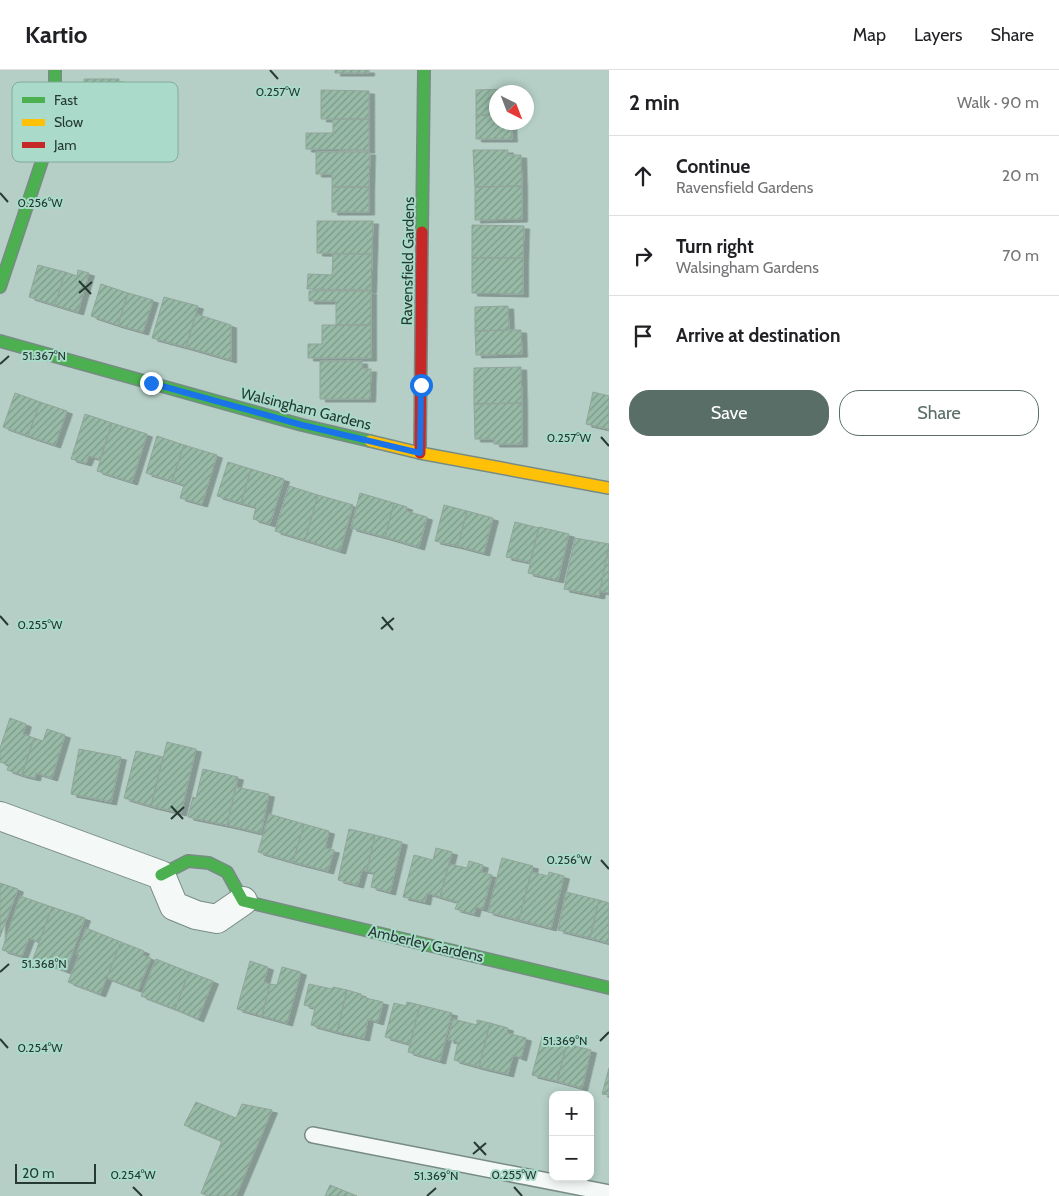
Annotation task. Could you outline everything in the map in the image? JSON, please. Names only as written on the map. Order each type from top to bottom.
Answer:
[{"type":"street","name":"Ravensfield Gardens","points":[[420,453],[424,70]]},
{"type":"street","points":[[0,287],[42,162]]},
{"type":"street","name":"Walsingham Gardens","points":[[0,341],[302,425],[420,453],[609,488]]},
{"type":"street","points":[[0,816],[161,875],[174,906],[196,915],[217,919],[243,901],[227,872],[209,863],[188,861],[161,875]]},
{"type":"street","name":"Amberley Gardens","points":[[243,901],[609,988]]},
{"type":"lane","points":[[313,1135],[609,1193]]},
{"type":"building","points":[[335,70],[369,70],[369,73],[335,73]]},
{"type":"building","points":[[84,79],[119,79],[119,82],[84,82]]},
{"type":"building","points":[[321,90],[369,91],[369,119],[321,119]]},
{"type":"building","points":[[476,90],[489,90],[489,115],[476,115]]},
{"type":"building","points":[[476,115],[489,115],[489,130],[511,130],[512,139],[476,139]]},
{"type":"building","points":[[333,119],[369,119],[369,150],[306,149],[306,133],[333,133]]},
{"type":"building","points":[[473,150],[508,150],[507,155],[521,155],[522,186],[475,187]]},
{"type":"building","points":[[316,152],[370,152],[369,187],[332,187],[332,174],[316,174]]},
{"type":"building","points":[[522,186],[522,219],[475,220],[475,187]]},
{"type":"building","points":[[332,187],[369,187],[369,212],[332,212]]},
{"type":"building","points":[[317,221],[373,221],[372,254],[317,253]]},
{"type":"building","points":[[472,225],[524,226],[523,258],[472,258]]},
{"type":"building","points":[[333,254],[372,254],[371,290],[307,289],[308,274],[332,275]]},
{"type":"building","points":[[472,258],[523,258],[523,294],[472,293]]},
{"type":"building","points":[[38,265],[65,272],[55,305],[29,297]]},
{"type":"building","points":[[78,270],[89,273],[78,312],[55,305],[65,272],[77,276]]},
{"type":"building","points":[[101,284],[128,293],[118,325],[91,316]]},
{"type":"building","points":[[309,291],[371,291],[371,325],[336,325],[336,301],[309,301]]},
{"type":"building","points":[[128,293],[153,300],[143,332],[118,325]]},
{"type":"building","points":[[164,297],[198,306],[186,347],[152,338]]},
{"type":"building","points":[[508,306],[509,330],[475,331],[475,307]]},
{"type":"building","points":[[196,314],[231,325],[231,360],[186,347]]},
{"type":"building","points":[[322,325],[371,325],[371,358],[308,358],[308,344],[322,344]]},
{"type":"building","points":[[521,330],[522,354],[476,355],[475,331]]},
{"type":"building","points":[[320,361],[362,361],[362,369],[371,369],[370,399],[320,399]]},
{"type":"building","points":[[521,367],[522,403],[474,404],[474,368]]},
{"type":"building","points":[[593,392],[609,396],[609,429],[586,424]]},
{"type":"building","points":[[15,393],[40,402],[28,436],[3,427]]},
{"type":"building","points":[[40,402],[67,411],[55,445],[28,436]]},
{"type":"building","points":[[522,403],[522,444],[494,444],[494,439],[475,439],[474,404]]},
{"type":"building","points":[[85,414],[112,423],[100,459],[89,456],[86,463],[71,459]]},
{"type":"building","points":[[112,423],[147,434],[132,482],[97,471]]},
{"type":"building","points":[[157,436],[184,445],[172,481],[146,473]]},
{"type":"building","points":[[184,445],[217,455],[202,504],[180,498],[184,485],[172,481]]},
{"type":"building","points":[[228,462],[251,469],[241,503],[217,496]]},
{"type":"building","points":[[251,469],[284,479],[270,524],[253,519],[256,507],[241,503]]},
{"type":"building","points":[[289,486],[318,495],[305,540],[275,531]]},
{"type":"building","points":[[360,493],[394,503],[385,537],[351,528]]},
{"type":"building","points":[[318,495],[353,505],[340,551],[305,540]]},
{"type":"building","points":[[394,503],[407,507],[406,511],[427,517],[419,547],[385,537]]},
{"type":"building","points":[[444,505],[467,511],[458,546],[435,541]]},
{"type":"building","points":[[467,511],[493,518],[484,553],[458,546]]},
{"type":"building","points":[[515,522],[539,528],[530,562],[506,557]]},
{"type":"building","points":[[539,527],[569,534],[558,580],[528,573]]},
{"type":"building","points":[[575,538],[609,544],[599,596],[564,589]]},
{"type":"building","points":[[609,544],[609,593],[600,591]]},
{"type":"building","points":[[10,718],[26,724],[23,734],[34,738],[22,775],[7,770],[9,765],[0,762],[0,748]]},
{"type":"building","points":[[47,729],[65,735],[52,778],[36,773],[35,778],[22,775],[34,738],[43,741]]},
{"type":"building","points":[[167,742],[196,749],[181,813],[151,806]]},
{"type":"building","points":[[79,749],[121,757],[111,802],[71,794]]},
{"type":"building","points":[[136,751],[163,757],[151,806],[124,798]]},
{"type":"building","points":[[203,769],[238,777],[227,825],[188,817],[193,797],[196,798]]},
{"type":"building","points":[[236,787],[269,794],[261,833],[227,825]]},
{"type":"building","points":[[269,814],[304,824],[293,862],[258,852]]},
{"type":"building","points":[[304,824],[329,831],[325,848],[334,850],[328,871],[293,862]]},
{"type":"building","points":[[349,829],[375,835],[367,871],[362,870],[358,885],[338,880]]},
{"type":"building","points":[[375,835],[402,842],[390,892],[371,887],[374,873],[367,871]]},
{"type":"building","points":[[436,848],[452,852],[440,897],[427,893],[425,902],[403,897],[414,855],[433,860]]},
{"type":"building","points":[[502,858],[533,866],[519,920],[488,912]]},
{"type":"building","points":[[469,861],[483,865],[481,872],[492,875],[483,909],[476,907],[474,914],[455,909],[458,902],[440,897],[449,864],[467,868]]},
{"type":"building","points":[[531,872],[548,876],[549,872],[564,876],[551,928],[519,920]]},
{"type":"building","points":[[0,883],[18,889],[0,937]]},
{"type":"building","points":[[566,892],[599,900],[590,938],[558,930]]},
{"type":"building","points":[[20,896],[52,907],[39,942],[29,938],[22,956],[2,950]]},
{"type":"building","points":[[599,900],[609,903],[609,943],[590,938]]},
{"type":"building","points":[[52,907],[85,918],[66,971],[33,959]]},
{"type":"building","points":[[86,928],[121,942],[100,994],[68,982],[79,955],[76,954]]},
{"type":"building","points":[[121,942],[144,951],[142,955],[151,958],[138,990],[107,978]]},
{"type":"building","points":[[156,959],[189,972],[175,1009],[141,996]]},
{"type":"building","points":[[250,961],[268,967],[264,982],[270,984],[262,1016],[237,1009]]},
{"type":"building","points":[[282,967],[301,972],[287,1023],[262,1016],[270,984],[277,985]]},
{"type":"building","points":[[189,972],[213,981],[198,1019],[175,1009]]},
{"type":"building","points":[[309,984],[347,990],[337,1032],[311,1025],[315,1008],[304,1005]]},
{"type":"building","points":[[347,990],[361,994],[361,997],[383,1002],[378,1022],[368,1019],[364,1038],[337,1032]]},
{"type":"building","points":[[407,1002],[420,1005],[410,1044],[385,1037],[394,1003],[406,1006]]},
{"type":"building","points":[[420,1005],[452,1013],[440,1061],[408,1052]]},
{"type":"building","points":[[453,1019],[477,1025],[477,1020],[490,1023],[479,1067],[454,1060],[458,1042],[448,1040]]},
{"type":"building","points":[[490,1023],[508,1028],[507,1033],[526,1038],[521,1058],[513,1055],[508,1074],[479,1067]]},
{"type":"building","points":[[542,1037],[567,1044],[557,1081],[532,1075]]},
{"type":"building","points":[[567,1044],[591,1050],[582,1088],[557,1081]]},
{"type":"building","points":[[609,1068],[609,1095],[602,1094]]},
{"type":"building","points":[[196,1102],[236,1118],[242,1104],[272,1110],[236,1196],[208,1196],[201,1193],[222,1141],[184,1125]]},
{"type":"building","points":[[330,1185],[357,1196],[325,1196]]},
{"type":"traffic: fast","points":[[55,70],[55,82]]},
{"type":"traffic: fast","points":[[422,232],[424,70]]},
{"type":"traffic: fast","points":[[0,287],[42,162]]},
{"type":"traffic: fast","points":[[0,341],[302,425],[370,441]]},
{"type":"traffic: fast","points":[[161,875],[188,861],[209,863],[227,872],[243,901],[609,988]]},
{"type":"traffic: slow","points":[[370,441],[420,453],[609,488]]},
{"type":"traffic: jam","points":[[420,453],[422,232]]},
{"type":"route","points":[[151,383],[302,425],[420,453],[421,385]]}]
